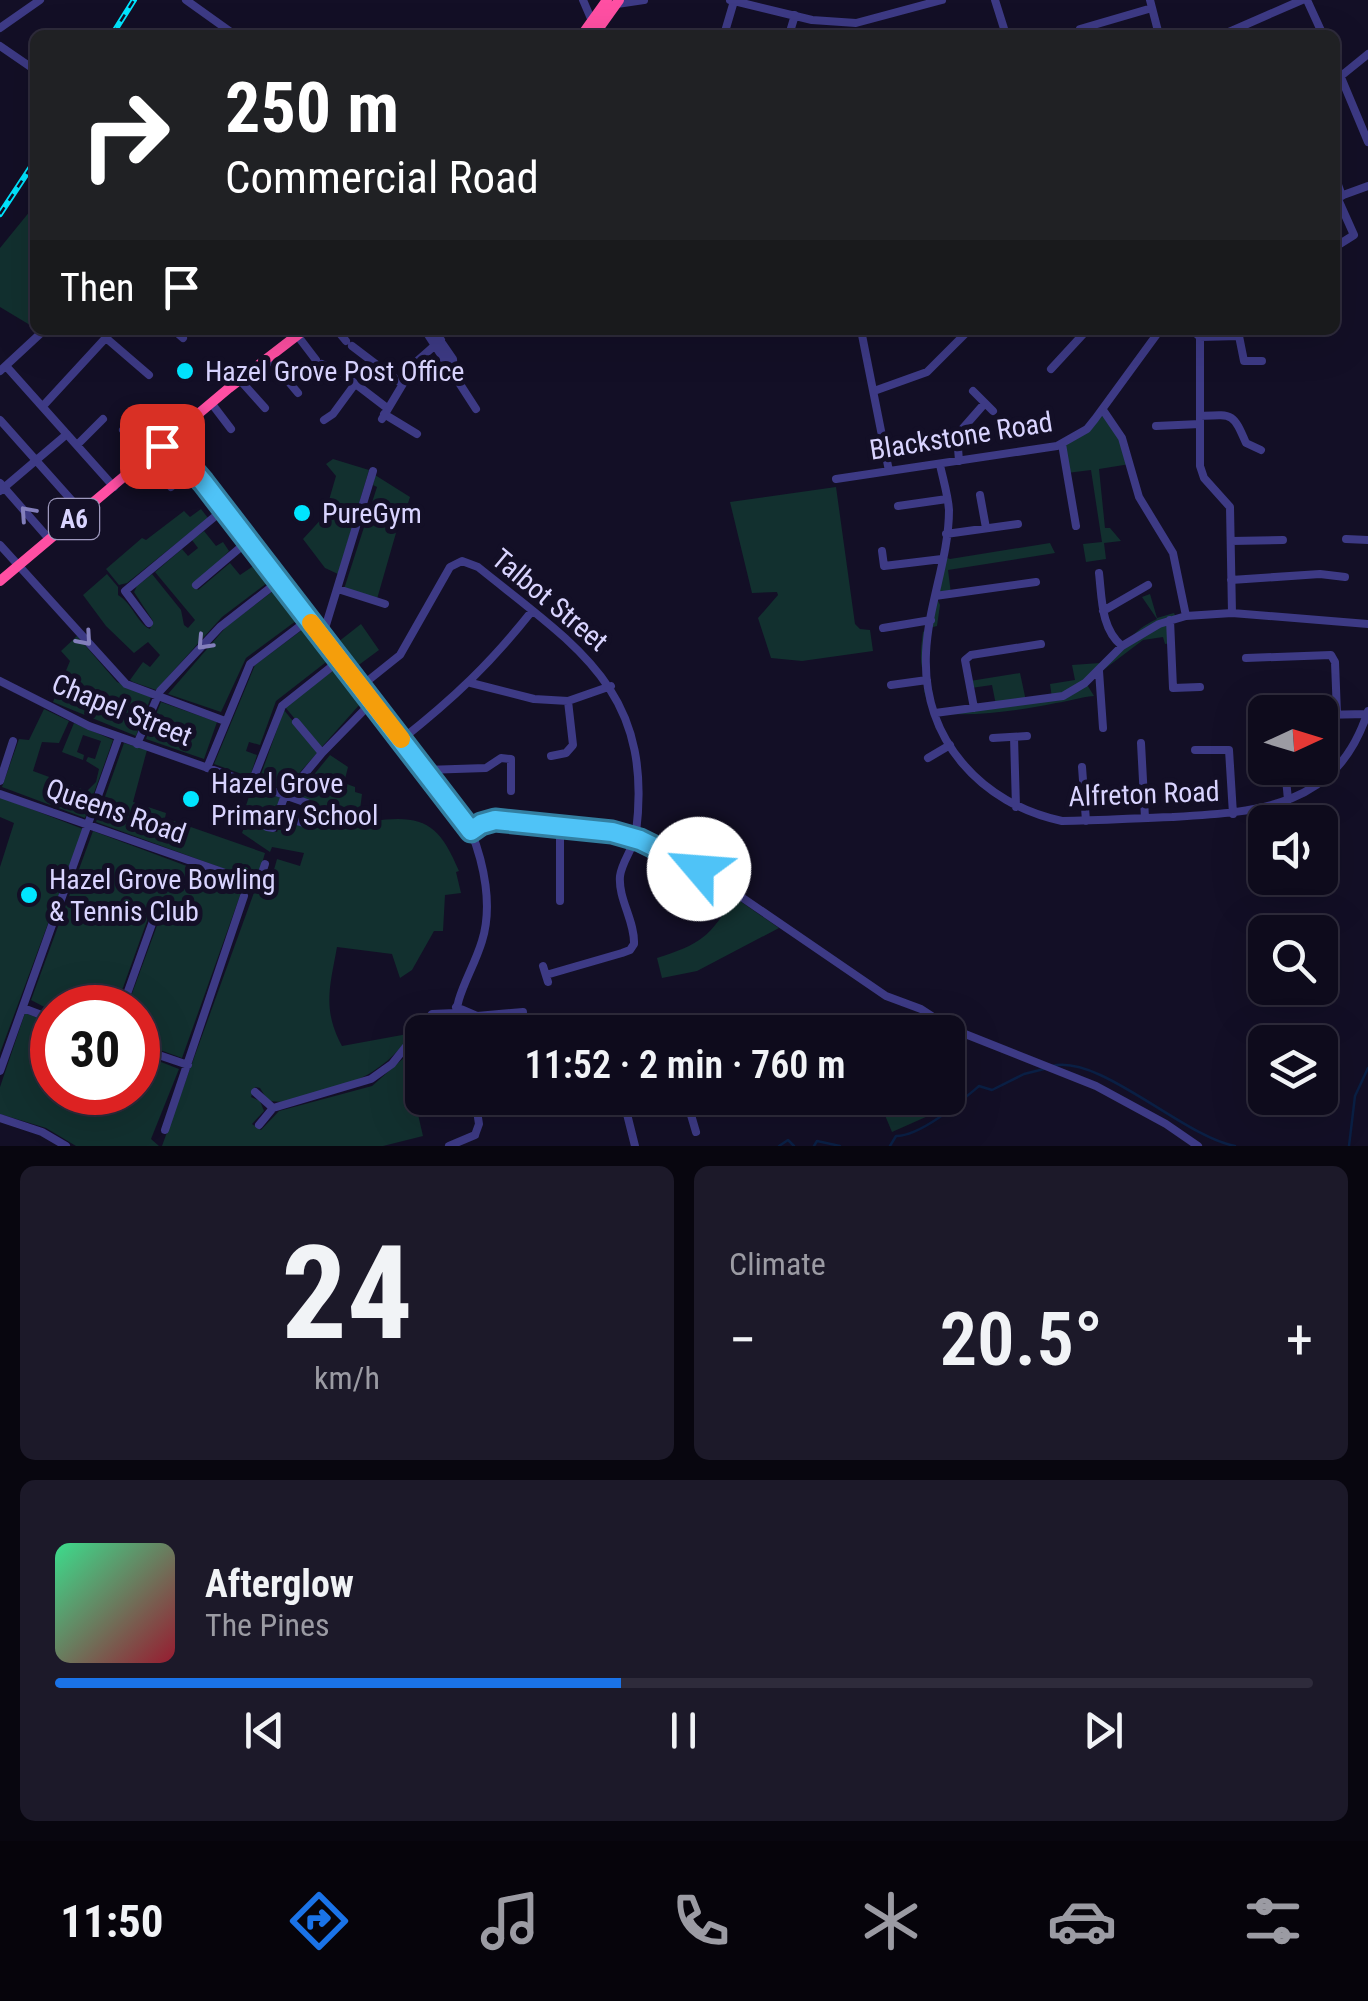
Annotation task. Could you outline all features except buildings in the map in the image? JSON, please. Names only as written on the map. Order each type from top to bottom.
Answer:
[{"type":"highway","points":[[585,30],[614,1]]},
{"type":"highway","points":[[597,30],[614,1]]},
{"type":"highway","name":"A6","points":[[0,581],[297,335]]},
{"type":"street","points":[[0,28],[40,0]]},
{"type":"street","points":[[186,0],[228,30]]},
{"type":"street","points":[[583,0],[592,20]]},
{"type":"street","points":[[614,1],[644,0]]},
{"type":"street","points":[[725,30],[732,0],[794,16],[856,24],[942,0]]},
{"type":"street","points":[[996,0],[1005,30]]},
{"type":"street","points":[[1234,30],[1305,0],[1320,30]]},
{"type":"street","points":[[1080,30],[1151,4],[1159,30]]},
{"type":"street","points":[[790,30],[794,16]]},
{"type":"street","points":[[855,30],[856,24]]},
{"type":"street","points":[[0,46],[30,67]]},
{"type":"street","points":[[1368,54],[1341,76],[1368,142]]},
{"type":"street","points":[[1340,196],[1368,186]]},
{"type":"street","points":[[1340,202],[1354,235],[1340,244]]},
{"type":"street","points":[[38,335],[3,369],[42,406],[114,487]]},
{"type":"street","points":[[42,406],[108,335]]},
{"type":"street","points":[[110,335],[149,375]]},
{"type":"street","points":[[180,335],[183,338]]},
{"type":"street","points":[[301,335],[319,362],[354,384],[384,414],[417,434]]},
{"type":"street","points":[[341,335],[402,384]]},
{"type":"street","points":[[429,335],[437,342]]},
{"type":"street","points":[[435,335],[476,409]]},
{"type":"street","points":[[862,335],[889,470]]},
{"type":"street","points":[[874,391],[927,372],[964,335]]},
{"type":"street","points":[[1051,369],[1082,335]]},
{"type":"street","points":[[1148,335],[1153,340]]},
{"type":"street","name":"Blackstone Road","points":[[836,479],[1028,453],[1062,444],[1087,429],[1156,335]]},
{"type":"street","points":[[1196,335],[1200,466],[1204,478],[1230,507],[1232,613]]},
{"type":"street","points":[[1225,335],[1239,336],[1244,360],[1262,361]]},
{"type":"street","points":[[384,414],[416,362],[437,342]]},
{"type":"street","points":[[268,357],[298,392]]},
{"type":"street","points":[[240,380],[265,408]]},
{"type":"street","points":[[324,420],[336,418],[354,384]]},
{"type":"street","points":[[974,391],[993,411]]},
{"type":"street","points":[[960,461],[958,436],[985,403]]},
{"type":"street","points":[[212,404],[231,428]]},
{"type":"street","points":[[1102,410],[1122,438],[1138,497],[1174,553],[1186,616]]},
{"type":"street","points":[[1156,426],[1228,414],[1235,418],[1246,443],[1262,450]]},
{"type":"street","points":[[77,445],[104,419]]},
{"type":"street","points":[[0,420],[82,512]]},
{"type":"street","points":[[123,430],[149,456],[191,468]]},
{"type":"street","points":[[50,540],[1,487],[67,434]]},
{"type":"street","points":[[166,443],[180,466]]},
{"type":"street","points":[[166,443],[224,509],[471,831],[484,880],[486,928],[456,1015]]},
{"type":"street","points":[[1062,444],[1076,526]]},
{"type":"street","name":"Alfreton Road","points":[[940,465],[947,499],[946,534],[931,620],[927,680],[935,713],[960,762],[986,788],[1016,807],[1062,821],[1260,810],[1288,800],[1323,779],[1343,759],[1368,712]]},
{"type":"street","points":[[322,638],[373,471]]},
{"type":"street","points":[[161,472],[170,487]]},
{"type":"street","points":[[980,495],[986,528]]},
{"type":"street","points":[[898,506],[947,499]]},
{"type":"street","points":[[149,623],[124,591],[224,509]]},
{"type":"street","points":[[946,534],[1018,524]]},
{"type":"street","points":[[1346,539],[1368,540]]},
{"type":"street","points":[[1231,540],[1283,540]]},
{"type":"street","points":[[196,585],[248,542]]},
{"type":"street","points":[[0,545],[126,684],[225,721]]},
{"type":"street","points":[[882,551],[884,566],[942,559]]},
{"type":"street","name":"Talbot Street","points":[[360,687],[400,656],[444,574],[455,563],[470,562],[590,659],[610,686],[635,748],[635,838],[620,876],[634,936],[630,950],[546,974]]},
{"type":"street","points":[[1099,573],[1103,611],[1110,632],[1122,646]]},
{"type":"street","points":[[1231,580],[1320,574],[1346,577]]},
{"type":"street","points":[[137,744],[157,697],[220,626],[279,581]]},
{"type":"street","points":[[936,596],[1036,582]]},
{"type":"street","points":[[1103,611],[1148,585]]},
{"type":"street","points":[[338,589],[385,604]]},
{"type":"street","points":[[401,740],[471,683],[532,611]]},
{"type":"street","points":[[935,713],[1063,696],[1086,683],[1122,646],[1170,620],[1186,616],[1232,613],[1368,624]]},
{"type":"street","points":[[208,768],[250,664],[308,620]]},
{"type":"street","points":[[883,628],[931,620]]},
{"type":"street","points":[[1170,620],[1174,688],[1200,687]]},
{"type":"street","points":[[974,708],[965,660],[970,655],[1042,644]]},
{"type":"street","points":[[1246,658],[1332,654],[1336,695]]},
{"type":"street","points":[[252,782],[282,706],[340,660]]},
{"type":"street","points":[[1099,671],[1103,728]]},
{"type":"street","points":[[891,685],[927,680]]},
{"type":"street","name":"Chapel Street","points":[[0,681],[119,738],[307,803],[334,822]]},
{"type":"street","points":[[471,683],[534,699],[568,701],[610,686]]},
{"type":"street","points":[[551,756],[566,753],[573,745],[568,701]]},
{"type":"street","points":[[266,827],[273,828],[286,795],[372,702]]},
{"type":"street","points":[[1338,714],[1368,712]]},
{"type":"street","points":[[296,722],[322,753]]},
{"type":"street","points":[[1014,736],[1016,807]]},
{"type":"street","points":[[993,738],[1027,736]]},
{"type":"street","points":[[0,1068],[119,738]]},
{"type":"street","points":[[0,781],[13,741]]},
{"type":"street","points":[[1141,743],[1144,818]]},
{"type":"street","points":[[928,758],[950,745]]},
{"type":"street","points":[[1195,750],[1229,750],[1232,814]]},
{"type":"street","points":[[425,770],[486,768],[501,758],[522,759]]},
{"type":"street","points":[[510,791],[511,758]]},
{"type":"street","points":[[1082,767],[1086,821]]},
{"type":"street","points":[[1287,785],[1288,800]]},
{"type":"street","name":"Queens Road","points":[[0,794],[248,881],[261,876],[265,864]]},
{"type":"street","points":[[286,818],[307,824],[319,813]]},
{"type":"street","points":[[464,820],[592,829],[635,838],[699,869],[886,996],[921,1009],[950,1028],[1117,1096],[1198,1145]]},
{"type":"street","points":[[471,831],[495,820]]},
{"type":"street","points":[[560,827],[560,902]]},
{"type":"street","points":[[165,1130],[244,896]]},
{"type":"street","points":[[130,985],[158,906]]},
{"type":"street","points":[[23,1008],[30,1011]]},
{"type":"street","points":[[259,1124],[273,1108],[371,1080],[392,1064],[432,1014],[456,1010],[474,1015]]},
{"type":"street","points":[[498,1015],[523,1012]]},
{"type":"street","points":[[160,1056],[188,1066]]},
{"type":"street","points":[[255,1092],[273,1108]]},
{"type":"street","points":[[479,1115],[479,1145]]},
{"type":"street","points":[[627,1115],[635,1146]]},
{"type":"street","points":[[691,1115],[696,1132]]},
{"type":"street","points":[[0,1118],[42,1132],[66,1146]]},
{"type":"street","points":[[449,1146],[476,1135]]},
{"type":"green space","points":[[30,211],[30,325],[0,307],[0,248]]},
{"type":"green space","points":[[1103,410],[1114,421],[1130,464],[1099,469],[1105,528],[1110,528],[1121,541],[1104,543],[1106,559],[1086,562],[1083,544],[1102,542],[1091,470],[1067,473],[1062,444]]},
{"type":"green space","points":[[333,459],[369,470],[338,574],[325,568],[303,539],[325,515],[322,510],[327,507],[336,476],[326,464]]},
{"type":"green space","points":[[375,475],[410,497],[377,599],[344,589],[377,487],[373,485]]},
{"type":"green space","points":[[836,487],[855,624],[870,630],[873,651],[802,661],[771,658],[758,618],[778,595],[752,593],[730,502]]},
{"type":"green space","points":[[201,509],[208,518],[127,583],[119,585],[106,569],[142,538],[146,540],[184,511],[190,517]]},
{"type":"green space","points":[[204,531],[216,546],[223,542],[229,551],[195,586],[198,590],[230,563],[240,575],[258,563],[271,580],[222,617],[156,690],[133,682],[130,680],[143,662],[150,667],[160,655],[148,642],[134,653],[106,626],[83,595],[107,574],[118,587],[118,595],[150,629],[153,621],[134,592],[152,574],[181,610],[188,628],[195,620],[155,572],[182,549],[188,556],[198,548],[192,540]]},
{"type":"green space","points":[[1050,543],[1055,553],[948,570],[951,594],[936,596],[940,605],[937,626],[929,628],[926,658],[944,734],[936,729],[924,691],[927,680],[921,657],[923,632],[929,627],[942,556],[950,559]]},
{"type":"green space","points":[[277,588],[300,618],[246,658],[221,712],[168,694],[226,627]]},
{"type":"green space","points":[[1150,594],[1157,618],[1174,613],[1176,618],[1170,621],[1171,643],[1165,644],[1163,637],[1143,640],[1086,683],[1094,696],[996,712],[936,713],[996,705],[992,685],[971,688],[970,681],[1020,673],[1026,701],[1052,698],[1050,684],[1075,680],[1072,665],[1100,663],[1157,619],[1142,597]]},
{"type":"green space","points":[[361,624],[379,650],[352,670],[333,646]]},
{"type":"green space","points":[[306,627],[330,659],[276,701],[260,745],[249,742],[246,751],[257,755],[250,777],[214,764],[255,665]]},
{"type":"green space","points":[[77,636],[117,682],[151,697],[136,736],[53,702],[70,661],[61,651]]},
{"type":"green space","points":[[336,668],[361,703],[320,749],[285,707]]},
{"type":"green space","points":[[161,702],[217,722],[204,759],[146,739]]},
{"type":"green space","points":[[44,709],[69,721],[59,743],[42,742],[33,771],[87,791],[96,782],[99,769],[86,761],[88,757],[95,759],[101,741],[83,735],[77,752],[84,755],[83,760],[62,752],[74,723],[113,740],[85,818],[2,787],[19,739],[29,740]]},
{"type":"green space","points":[[284,710],[318,752],[284,790],[259,780]]},
{"type":"green space","points":[[124,743],[147,750],[133,802],[166,813],[165,818],[265,853],[259,874],[244,876],[96,822]]},
{"type":"green space","points":[[330,755],[348,767],[344,783],[362,794],[360,810],[372,821],[417,821],[436,832],[459,871],[456,872],[461,893],[445,895],[443,931],[434,931],[412,970],[400,978],[392,954],[337,947],[330,1009],[342,1046],[405,1034],[405,1042],[398,1050],[384,1064],[355,1081],[283,1102],[268,1101],[255,1087],[251,1097],[260,1101],[264,1111],[252,1124],[261,1130],[279,1111],[372,1086],[405,1057],[405,1115],[418,1115],[423,1136],[383,1146],[162,1146],[256,887],[268,891],[277,859],[300,866],[304,853],[272,847],[270,852],[242,833],[246,822],[241,820],[252,788],[281,798],[273,825],[266,822],[265,829],[277,832],[282,819],[308,827],[320,820],[336,824],[337,819],[298,794]]},
{"type":"green space","points":[[0,797],[83,829],[0,1053],[0,867],[14,823],[0,817]]},
{"type":"green space","points":[[93,831],[243,887],[182,1058],[160,1050],[160,985],[135,985],[166,901],[157,898],[124,985],[37,985]]},
{"type":"green space","points":[[734,897],[779,928],[697,971],[662,978],[657,958],[703,937]]},
{"type":"green space","points":[[25,1013],[30,1015],[30,1115],[160,1115],[160,1062],[179,1069],[151,1139],[159,1146],[76,1146],[46,1128],[0,1114],[0,1087]]},
{"type":"green space","points":[[885,1115],[928,1115],[928,1116],[892,1132]]},
{"type":"waterway","points":[[1052,1066],[1093,1072],[1191,1128],[1235,1146]]},
{"type":"waterway","points":[[1349,1146],[1355,1096],[1368,1068]]},
{"type":"waterway","points":[[890,1146],[896,1136],[928,1125],[979,1086],[992,1090],[1044,1069]]},
{"type":"waterway","points":[[779,1146],[788,1140],[794,1146]]},
{"type":"waterway","points":[[814,1146],[817,1141],[840,1146]]},
{"type":"railway","points":[[115,30],[134,0]]},
{"type":"railway","points":[[0,214],[30,169]]},
{"type":"slow traffic","points":[[311,623],[401,739]]},
{"type":"place","name":"Hazel Grove Post Office","points":[[185,371]]},
{"type":"place","name":"PureGym","points":[[302,513]]},
{"type":"place","name":"Hazel Grove Primary School","points":[[191,799]]},
{"type":"place","name":"Hazel Grove Bowling & Tennis Club","points":[[29,895]]},
{"type":"route","points":[[162,446],[180,466],[191,468],[203,482],[471,831],[495,820],[612,832],[640,840],[699,869]]}]
